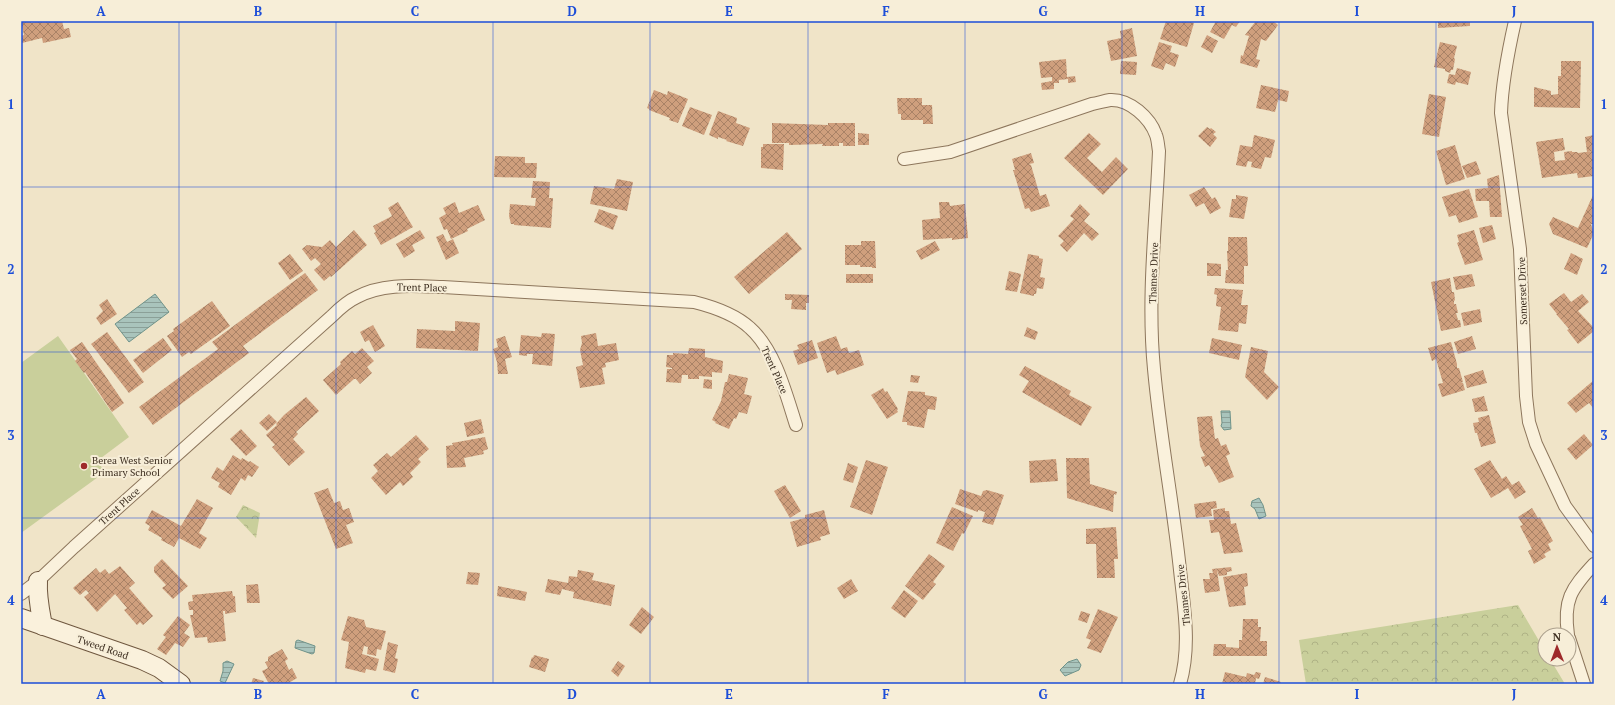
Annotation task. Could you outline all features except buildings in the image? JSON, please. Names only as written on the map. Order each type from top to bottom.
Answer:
[{"type":"street","name":"Somerset Drive","points":[[1515,21],[1501,91],[1501,113],[1520,250],[1526,396],[1529,422],[1536,444],[1565,506],[1594,546]]},
{"type":"street","name":"Thames Drive","points":[[904,159],[950,152],[1092,104],[1111,100],[1123,102],[1138,110],[1150,123],[1156,136],[1159,151],[1151,322],[1154,368],[1176,533],[1187,641],[1180,684]]},
{"type":"street","name":"Trent Place","points":[[21,594],[38,581],[332,316],[355,297],[371,290],[405,286],[443,287],[694,302],[714,307],[742,321],[751,328],[762,341],[780,378],[796,425]]},
{"type":"street","points":[[1567,627],[1566,616],[1569,597],[1576,584],[1594,564]]},
{"type":"street","points":[[38,581],[38,606],[43,626]]},
{"type":"street","name":"Tweed Road","points":[[21,618],[142,660],[159,668],[181,684]]},
{"type":"street","points":[[1577,663],[1584,684]]},
{"type":"green space","points":[[58,336],[129,437],[97,461],[105,472],[21,533],[21,363]]},
{"type":"green space","points":[[243,505],[260,513],[256,538],[236,517]]},
{"type":"green space","points":[[1518,605],[1537,637],[1537,667],[1555,667],[1565,684],[1306,684],[1299,640]]},
{"type":"water","points":[[155,294],[169,312],[129,342],[115,324]]},
{"type":"water","points":[[1221,411],[1230,411],[1231,429],[1224,430],[1221,426]]},
{"type":"water","points":[[1259,498],[1266,516],[1259,519],[1255,509],[1251,506],[1252,501]]},
{"type":"water","points":[[298,640],[315,646],[314,653],[312,654],[295,648],[296,641]]},
{"type":"water","points":[[1077,659],[1081,665],[1079,670],[1065,676],[1060,670],[1068,662]]},
{"type":"water","points":[[227,661],[234,664],[225,683],[220,681],[223,671],[223,663]]},
{"type":"place","name":"Berea West Senior Primary School","points":[[84,466]]}]
